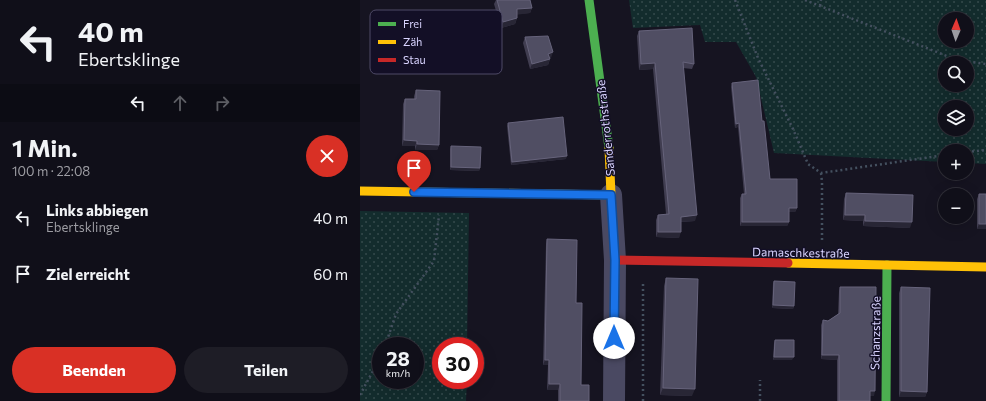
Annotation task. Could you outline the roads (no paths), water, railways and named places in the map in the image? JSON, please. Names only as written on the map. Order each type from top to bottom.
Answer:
[{"type":"street","name":"Sanderrothstraße","points":[[589,0],[610,154],[615,260],[614,401]]},
{"type":"street","points":[[360,190],[611,195]]},
{"type":"street","name":"Damaschkestraße","points":[[615,260],[986,267]]},
{"type":"street","name":"Schanzstraße","points":[[886,401],[887,265]]}]
